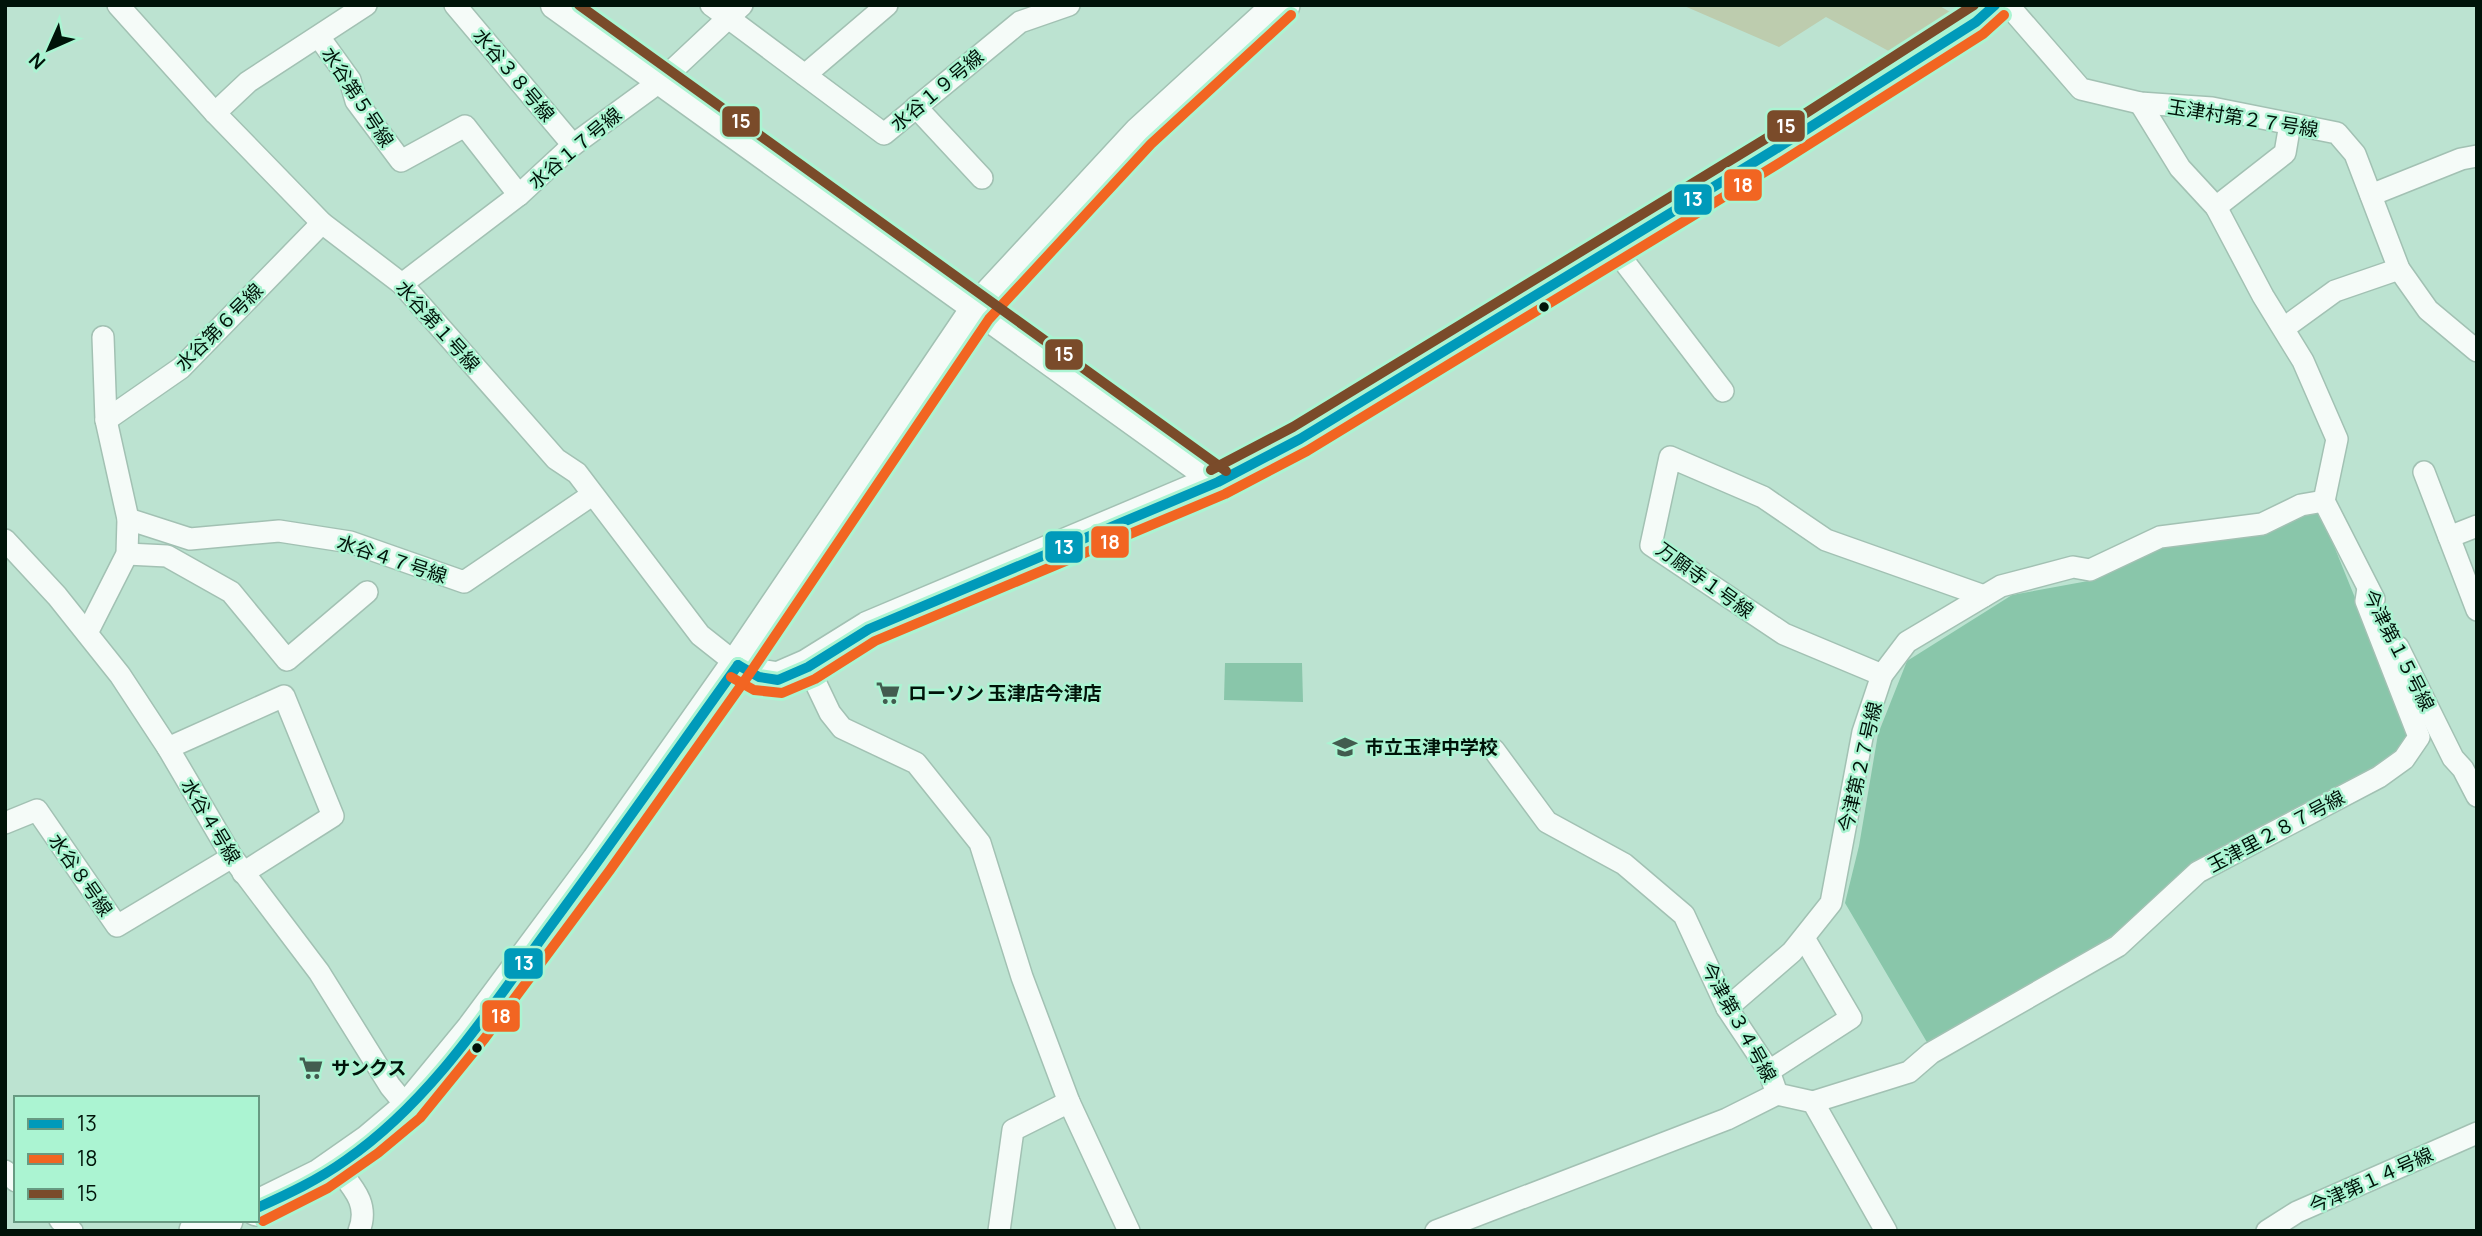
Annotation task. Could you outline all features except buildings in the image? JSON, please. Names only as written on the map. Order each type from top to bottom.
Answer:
[{"type":"main road","points":[[259,1207],[336,1166],[409,1109],[474,1030],[590,873],[738,664],[978,310],[1141,134],[1282,5]]},
{"type":"main road","points":[[738,664],[760,677],[778,680],[808,667],[869,629],[1218,482],[1300,439],[1774,150],[1976,22],[1995,5]]},
{"type":"main road","points":[[197,1231],[220,1222]]},
{"type":"street","name":"水谷第１号線","points":[[118,5],[215,113],[323,223],[402,284],[556,459],[577,473],[700,635],[738,664]]},
{"type":"street","points":[[215,113],[248,82],[366,5]]},
{"type":"street","name":"水谷３８号線","points":[[455,5],[573,145]]},
{"type":"street","points":[[555,5],[1218,482]]},
{"type":"street","points":[[805,75],[887,5]]},
{"type":"street","name":"水谷１９号線","points":[[727,9],[805,75],[884,134],[1020,22],[1069,5]]},
{"type":"street","name":"玉津村第２７号線","points":[[2008,5],[2081,89],[2140,103],[2212,108],[2337,133],[2355,154],[2399,269],[2428,310],[2477,351]]},
{"type":"street","name":"水谷１７号線","points":[[402,284],[519,195],[573,145],[662,80],[727,9]]},
{"type":"street","name":"水谷第５号線","points":[[318,37],[351,80],[356,101],[401,161],[466,126],[519,195]]},
{"type":"street","points":[[2140,103],[2180,168],[2216,207],[2263,296],[2303,361],[2337,439],[2324,501]]},
{"type":"street","points":[[916,107],[982,178]]},
{"type":"street","points":[[2216,207],[2285,153],[2290,124]]},
{"type":"street","points":[[2371,195],[2462,159],[2477,156]]},
{"type":"street","name":"水谷第６号線","points":[[106,420],[181,368],[323,223]]},
{"type":"street","points":[[1613,247],[1723,391]]},
{"type":"street","points":[[2284,328],[2335,291],[2399,269]]},
{"type":"street","points":[[87,633],[127,554],[128,519],[106,420],[103,337]]},
{"type":"street","name":"万願寺１号線","points":[[1882,675],[1784,634],[1651,545],[1670,457],[1763,497],[1826,540],[1984,596]]},
{"type":"street","points":[[2424,472],[2477,610]]},
{"type":"street","name":"水谷４７号線","points":[[128,519],[190,539],[279,531],[350,542],[464,582],[592,495]]},
{"type":"street","name":"今津第２７号線","points":[[1727,1009],[1804,937],[1831,903],[1863,732],[1882,675],[1907,642],[2001,586],[2073,560],[2090,570],[2160,537],[2262,524],[2301,505],[2324,501]]},
{"type":"street","name":"今津第１５号線","points":[[2324,501],[2453,758],[2470,767],[2477,796]]},
{"type":"street","points":[[2449,537],[2477,526]]},
{"type":"street","name":"水谷４号線","points":[[10,554],[87,633],[120,675],[168,748],[238,865],[318,972],[390,1086],[409,1109]]},
{"type":"street","points":[[127,554],[167,556],[231,592],[287,660],[367,592]]},
{"type":"street","name":"玉津里２８７号線","points":[[1813,1102],[1909,1072],[1931,1053],[2118,946],[2198,872],[2379,777],[2404,759],[2419,737],[2366,601],[2368,588]]},
{"type":"street","points":[[808,667],[830,713],[842,728],[916,763],[980,843],[1023,977],[1069,1102],[1129,1231]]},
{"type":"street","points":[[168,748],[284,695],[333,816],[238,865]]},
{"type":"street","name":"今津第３４号線","points":[[1494,750],[1547,822],[1624,864],[1684,915],[1727,1009],[1769,1071],[1777,1094]]},
{"type":"street","name":"水谷８号線","points":[[5,822],[37,810],[117,926],[238,865]]},
{"type":"street","points":[[1769,1071],[1851,1018],[1804,937]]},
{"type":"street","points":[[1436,1231],[1727,1119],[1777,1094],[1813,1102],[1886,1231]]},
{"type":"street","points":[[999,1231],[1013,1130],[1069,1102]]},
{"type":"street","name":"今津第１４号線","points":[[2276,1228],[2297,1212],[2477,1133]]},
{"type":"street","points":[[336,1166],[361,1199],[365,1217],[359,1231]]},
{"type":"shaded area","points":[[1682,5],[1938,5],[1957,16],[1896,55],[1826,17],[1779,47]]},
{"type":"shaded area","points":[[2310,510],[2321,514],[2405,721],[2408,736],[2396,757],[2191,864],[2126,925],[2093,950],[1928,1044],[1845,903],[1859,846],[1878,734],[1907,661],[2012,595],[2088,581],[2169,540]]},
{"type":"shaded area","points":[[1225,663],[1302,663],[1303,702],[1224,700]]},
{"type":"transit line","name":"15","points":[[579,5],[1226,471]]},
{"type":"transit line","name":"15","points":[[1211,470],[1293,427],[1767,138],[1974,5]]},
{"type":"transit line","name":"13","points":[[738,665],[759,677],[778,680],[808,667],[869,629],[1218,482],[1300,439],[1774,150],[1976,22],[1995,5]]},
{"type":"transit line","name":"18","points":[[263,1221],[328,1188],[378,1153],[420,1118],[485,1038],[610,870],[750,673],[989,319],[1151,144],[1291,15]]},
{"type":"transit line","name":"18","points":[[731,677],[754,690],[782,693],[815,679],[875,641],[1225,494],[1307,451],[1781,162],[1983,34],[2004,15]]},
{"type":"transit line","name":"13","points":[[259,1207],[314,1180],[346,1160],[407,1109],[434,1080],[508,984],[738,665]]},
{"type":"place","name":"ローソン 玉津店今津店","points":[[888,693]]},
{"type":"place","name":"市立玉津中学校","points":[[1345,747]]},
{"type":"place","name":"サンクス","points":[[311,1068]]}]
